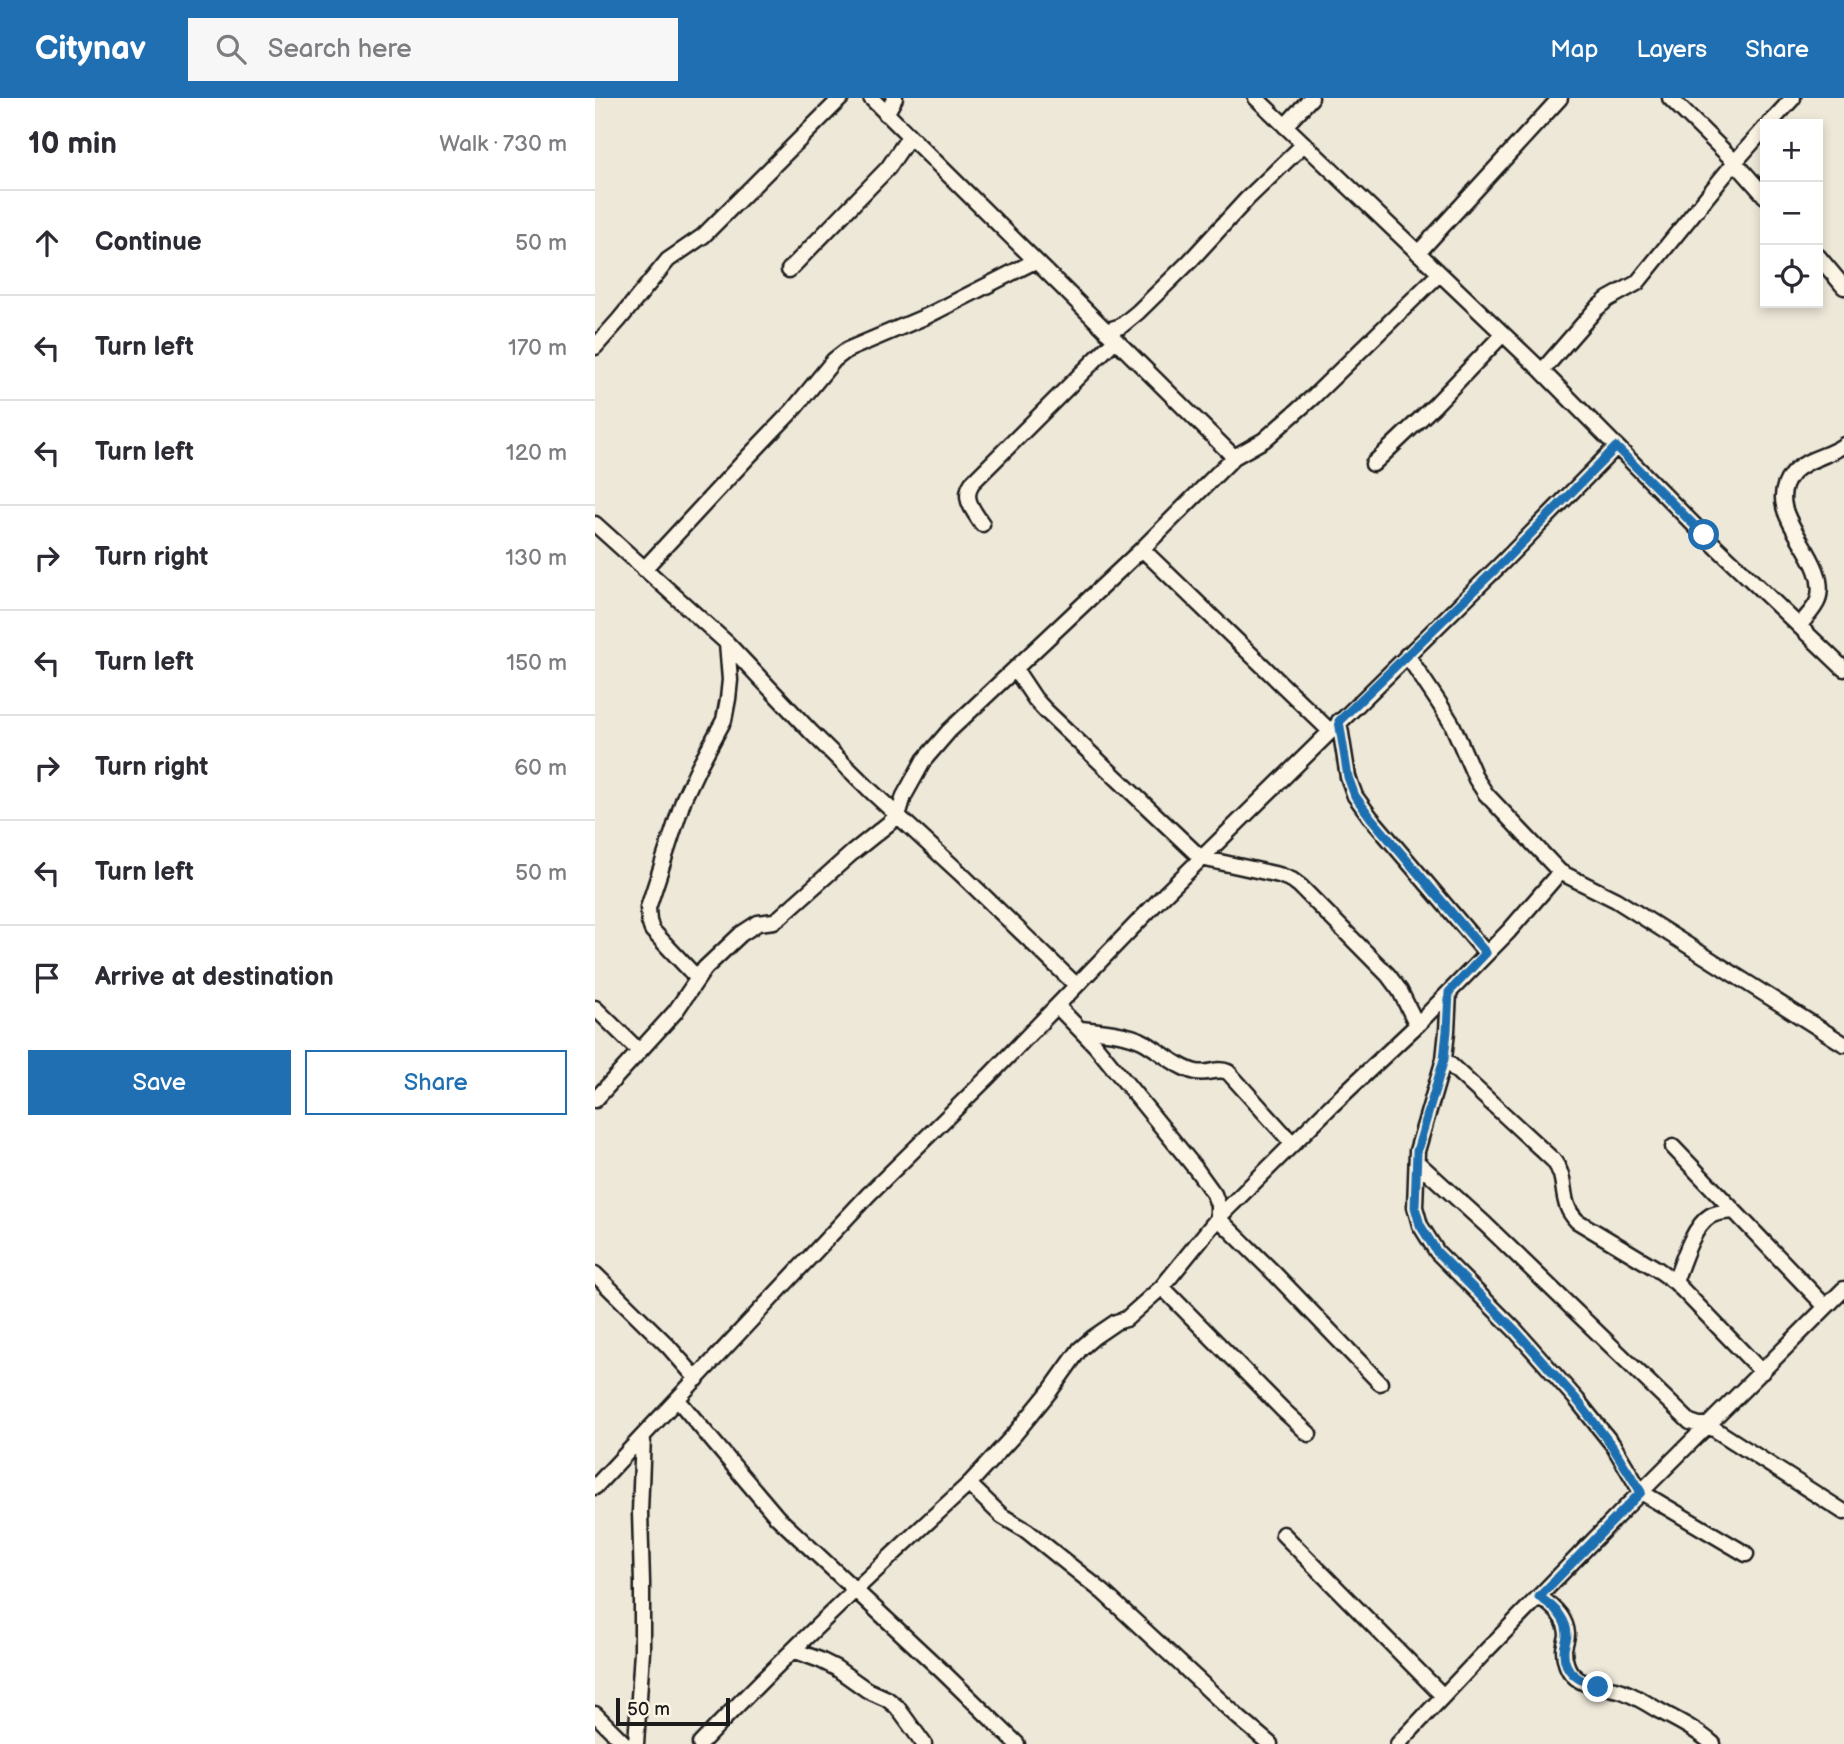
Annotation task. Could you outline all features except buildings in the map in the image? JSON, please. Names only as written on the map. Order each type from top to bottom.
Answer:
[{"type":"street","points":[[595,347],[668,260],[703,236],[841,98]]},
{"type":"street","points":[[871,98],[1234,457]]},
{"type":"street","points":[[886,114],[895,98]]},
{"type":"street","points":[[1256,98],[1503,334],[1704,535],[1844,669]]},
{"type":"street","points":[[1285,126],[1311,98]]},
{"type":"street","points":[[1417,253],[1560,98]]},
{"type":"street","points":[[1670,98],[1735,162],[1760,191]]},
{"type":"street","points":[[1774,119],[1793,98]]},
{"type":"street","points":[[1542,372],[1596,309],[1637,283],[1760,134]]},
{"type":"street","points":[[789,270],[888,168],[909,137]]},
{"type":"street","points":[[982,524],[967,498],[967,490],[972,483],[1111,336],[1190,261],[1247,199],[1304,144]]},
{"type":"street","points":[[644,569],[793,410],[834,360],[847,350],[927,316],[1035,261]]},
{"type":"street","points":[[1823,262],[1844,287]]},
{"type":"street","points":[[595,1100],[675,1012],[705,968],[741,934],[758,923],[774,921],[780,917],[898,816],[904,796],[924,760],[949,731],[1142,549],[1234,457],[1263,440],[1313,397],[1439,274]]},
{"type":"street","points":[[1373,464],[1434,406],[1503,334]]},
{"type":"street","points":[[1799,626],[1818,601],[1820,583],[1812,561],[1787,516],[1783,487],[1803,464],[1834,453],[1844,445]]},
{"type":"street","points":[[595,1488],[868,1195],[989,1076],[1201,858],[1503,562],[1616,447]]},
{"type":"street","points":[[595,524],[727,643],[811,732],[1076,985]]},
{"type":"street","points":[[1142,549],[1334,726],[1355,796],[1486,953]]},
{"type":"street","points":[[697,978],[652,930],[648,908],[684,798],[724,720],[730,680],[727,643]]},
{"type":"street","points":[[1407,655],[1452,724],[1476,779],[1486,794],[1560,872],[1616,900],[1844,1044]]},
{"type":"street","points":[[1015,669],[1045,710],[1201,858],[1292,880],[1388,975],[1417,1025]]},
{"type":"street","points":[[700,1744],[754,1687],[969,1484],[1014,1435],[1080,1349],[1094,1336],[1126,1319],[1162,1287],[1218,1218],[1417,1025],[1560,872]]},
{"type":"street","points":[[1449,992],[1444,1059],[1417,1151],[1415,1207],[1420,1225],[1437,1252],[1516,1331],[1577,1400],[1612,1446],[1641,1492],[1746,1554]]},
{"type":"street","points":[[1057,1006],[1146,1107],[1214,1194],[1218,1205],[1218,1218],[1380,1383]]},
{"type":"street","points":[[595,1008],[639,1051]]},
{"type":"street","points":[[1080,1030],[1140,1040],[1196,1072],[1217,1069],[1228,1072],[1293,1144]]},
{"type":"street","points":[[1444,1059],[1553,1160],[1560,1169],[1565,1203],[1577,1222],[1675,1282],[1762,1372]]},
{"type":"street","points":[[1673,1147],[1826,1307]]},
{"type":"street","points":[[1417,1162],[1690,1422],[1708,1426],[1844,1512]]},
{"type":"street","points":[[1675,1282],[1699,1227],[1708,1217],[1733,1211]]},
{"type":"street","points":[[595,1274],[668,1346],[697,1379]]},
{"type":"street","points":[[1162,1287],[1309,1434]]},
{"type":"street","points":[[1398,1744],[1641,1492],[1844,1289]]},
{"type":"street","points":[[678,1399],[776,1517],[1017,1744]]},
{"type":"street","points":[[636,1744],[642,1651],[639,1512],[643,1436]]},
{"type":"street","points":[[969,1484],[1002,1516],[1027,1531],[1103,1592],[1270,1744]]},
{"type":"street","points":[[1283,1534],[1443,1696]]},
{"type":"street","points":[[1539,1597],[1558,1612],[1566,1626],[1564,1650],[1571,1674],[1598,1687],[1620,1690],[1702,1734],[1713,1744]]},
{"type":"street","points":[[793,1650],[837,1668],[867,1690],[887,1699],[897,1707],[924,1744]]},
{"type":"street","points":[[595,1714],[625,1744]]},
{"type":"route","points":[[1598,1687],[1571,1674],[1564,1650],[1566,1626],[1558,1612],[1539,1597],[1641,1492],[1612,1446],[1577,1400],[1516,1331],[1437,1252],[1420,1225],[1415,1207],[1417,1151],[1444,1059],[1449,992],[1486,953],[1355,796],[1348,777],[1339,721],[1503,562],[1616,447],[1704,535]]}]
